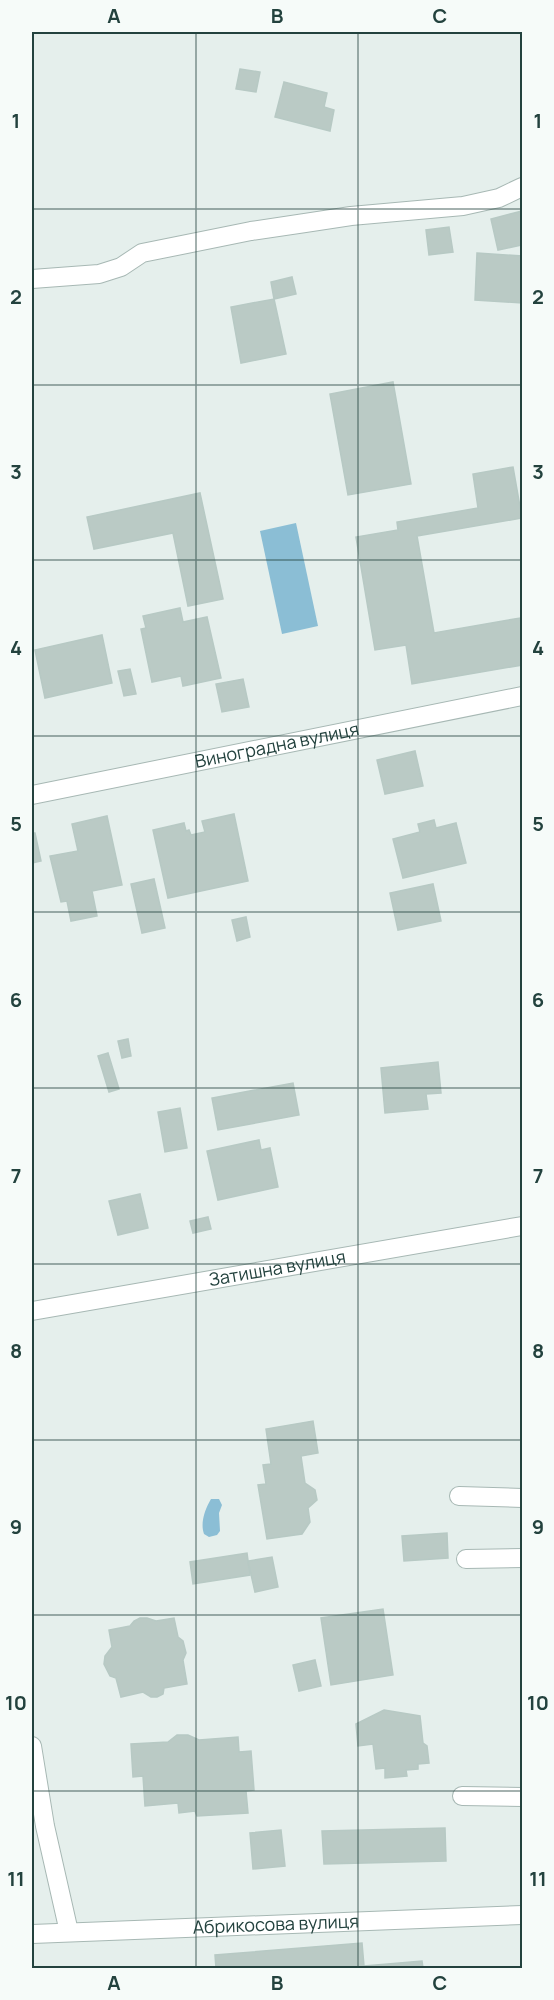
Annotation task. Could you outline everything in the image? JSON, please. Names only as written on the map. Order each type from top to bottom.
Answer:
[{"type":"street","points":[[32,279],[99,274],[121,267],[142,254],[251,231],[370,214],[463,206],[499,198],[522,188]]},
{"type":"street","name":"Виноградна вулиця","points":[[32,795],[522,696]]},
{"type":"street","name":"Затишна вулиця","points":[[32,1311],[522,1226]]},
{"type":"street","points":[[459,1496],[522,1498]]},
{"type":"street","points":[[466,1558],[522,1558]]},
{"type":"street","points":[[32,1746],[45,1826],[69,1932]]},
{"type":"street","points":[[462,1796],[522,1797]]},
{"type":"street","name":"Абрикосова вулиця","points":[[32,1935],[522,1915]]},
{"type":"water","points":[[296,523],[318,626],[282,634],[260,531]]},
{"type":"water","points":[[211,1499],[219,1499],[222,1505],[219,1513],[220,1531],[217,1535],[209,1537],[204,1534],[203,1521]]},
{"type":"building","points":[[240,69],[260,72],[256,92],[236,89]]},
{"type":"building","points":[[284,82],[327,93],[324,107],[334,110],[330,131],[275,117]]},
{"type":"building","points":[[522,211],[522,245],[498,250],[491,219]]},
{"type":"building","points":[[449,227],[453,252],[429,255],[426,230]]},
{"type":"building","points":[[477,253],[522,256],[522,303],[475,300]]},
{"type":"building","points":[[292,277],[296,294],[274,299],[271,282]]},
{"type":"building","points":[[274,299],[286,354],[241,363],[231,307]]},
{"type":"building","points":[[393,382],[411,484],[348,495],[330,394]]},
{"type":"building","points":[[513,467],[522,518],[417,536],[434,633],[520,618],[522,665],[412,684],[406,645],[375,650],[356,537],[398,530],[397,522],[478,508],[473,474]]},
{"type":"building","points":[[200,493],[223,599],[188,606],[173,533],[94,549],[87,517]]},
{"type":"building","points":[[180,608],[183,622],[207,617],[221,678],[183,686],[181,676],[152,682],[141,629],[146,628],[143,616]]},
{"type":"building","points":[[102,635],[112,683],[45,698],[35,650]]},
{"type":"building","points":[[130,669],[136,694],[124,696],[118,671]]},
{"type":"building","points":[[243,679],[249,707],[222,712],[216,684]]},
{"type":"building","points":[[415,751],[423,786],[385,794],[377,760]]},
{"type":"building","points":[[234,814],[248,881],[168,898],[153,830],[184,823],[186,831],[189,830],[191,835],[205,832],[202,821]]},
{"type":"building","points":[[107,816],[122,885],[92,891],[97,916],[71,921],[67,901],[61,902],[50,856],[78,851],[72,824]]},
{"type":"building","points":[[434,820],[436,828],[456,823],[466,863],[403,878],[393,839],[420,832],[418,824]]},
{"type":"building","points":[[32,833],[35,833],[41,861],[32,863]]},
{"type":"building","points":[[154,879],[165,928],[142,933],[131,884]]},
{"type":"building","points":[[433,884],[441,921],[398,930],[390,893]]},
{"type":"building","points":[[246,917],[250,937],[237,941],[232,920]]},
{"type":"building","points":[[128,1039],[131,1056],[122,1058],[118,1041]]},
{"type":"building","points":[[108,1053],[119,1089],[109,1092],[98,1056]]},
{"type":"building","points":[[438,1062],[441,1093],[426,1094],[428,1109],[385,1113],[381,1068]]},
{"type":"building","points":[[293,1083],[299,1115],[218,1130],[212,1098]]},
{"type":"building","points":[[180,1108],[187,1148],[165,1152],[158,1112]]},
{"type":"building","points":[[259,1140],[261,1150],[270,1148],[278,1187],[218,1200],[207,1151]]},
{"type":"building","points":[[140,1194],[148,1228],[118,1235],[109,1201]]},
{"type":"building","points":[[208,1217],[211,1229],[193,1233],[190,1221]]},
{"type":"building","points":[[313,1421],[318,1453],[301,1456],[305,1483],[315,1490],[317,1500],[308,1508],[310,1522],[302,1534],[267,1539],[258,1485],[266,1484],[263,1465],[271,1464],[266,1429]]},
{"type":"building","points":[[447,1533],[448,1558],[404,1561],[402,1536]]},
{"type":"building","points":[[247,1553],[250,1575],[193,1584],[190,1562]]},
{"type":"building","points":[[272,1557],[278,1587],[255,1592],[248,1561]]},
{"type":"building","points":[[383,1609],[393,1675],[331,1685],[321,1618]]},
{"type":"building","points":[[140,1618],[156,1621],[174,1618],[178,1637],[183,1641],[186,1653],[183,1660],[187,1684],[164,1688],[163,1694],[157,1697],[151,1697],[143,1692],[121,1697],[116,1678],[110,1676],[104,1664],[105,1656],[112,1647],[109,1630],[130,1626]]},
{"type":"building","points":[[315,1660],[321,1686],[299,1691],[293,1665]]},
{"type":"building","points":[[384,1710],[420,1716],[423,1743],[427,1746],[429,1763],[418,1764],[418,1769],[406,1770],[407,1776],[385,1778],[385,1768],[376,1769],[373,1744],[358,1746],[356,1724]]},
{"type":"building","points":[[177,1735],[188,1735],[199,1740],[238,1737],[239,1752],[251,1751],[254,1790],[246,1791],[248,1813],[197,1816],[195,1811],[179,1813],[178,1803],[145,1806],[143,1776],[133,1777],[131,1744],[168,1742]]},
{"type":"building","points":[[445,1828],[446,1861],[324,1864],[322,1831]]},
{"type":"building","points":[[281,1830],[285,1866],[253,1869],[250,1833]]},
{"type":"building","points":[[362,1943],[364,1966],[422,1961],[423,1968],[216,1968],[215,1955]]}]
